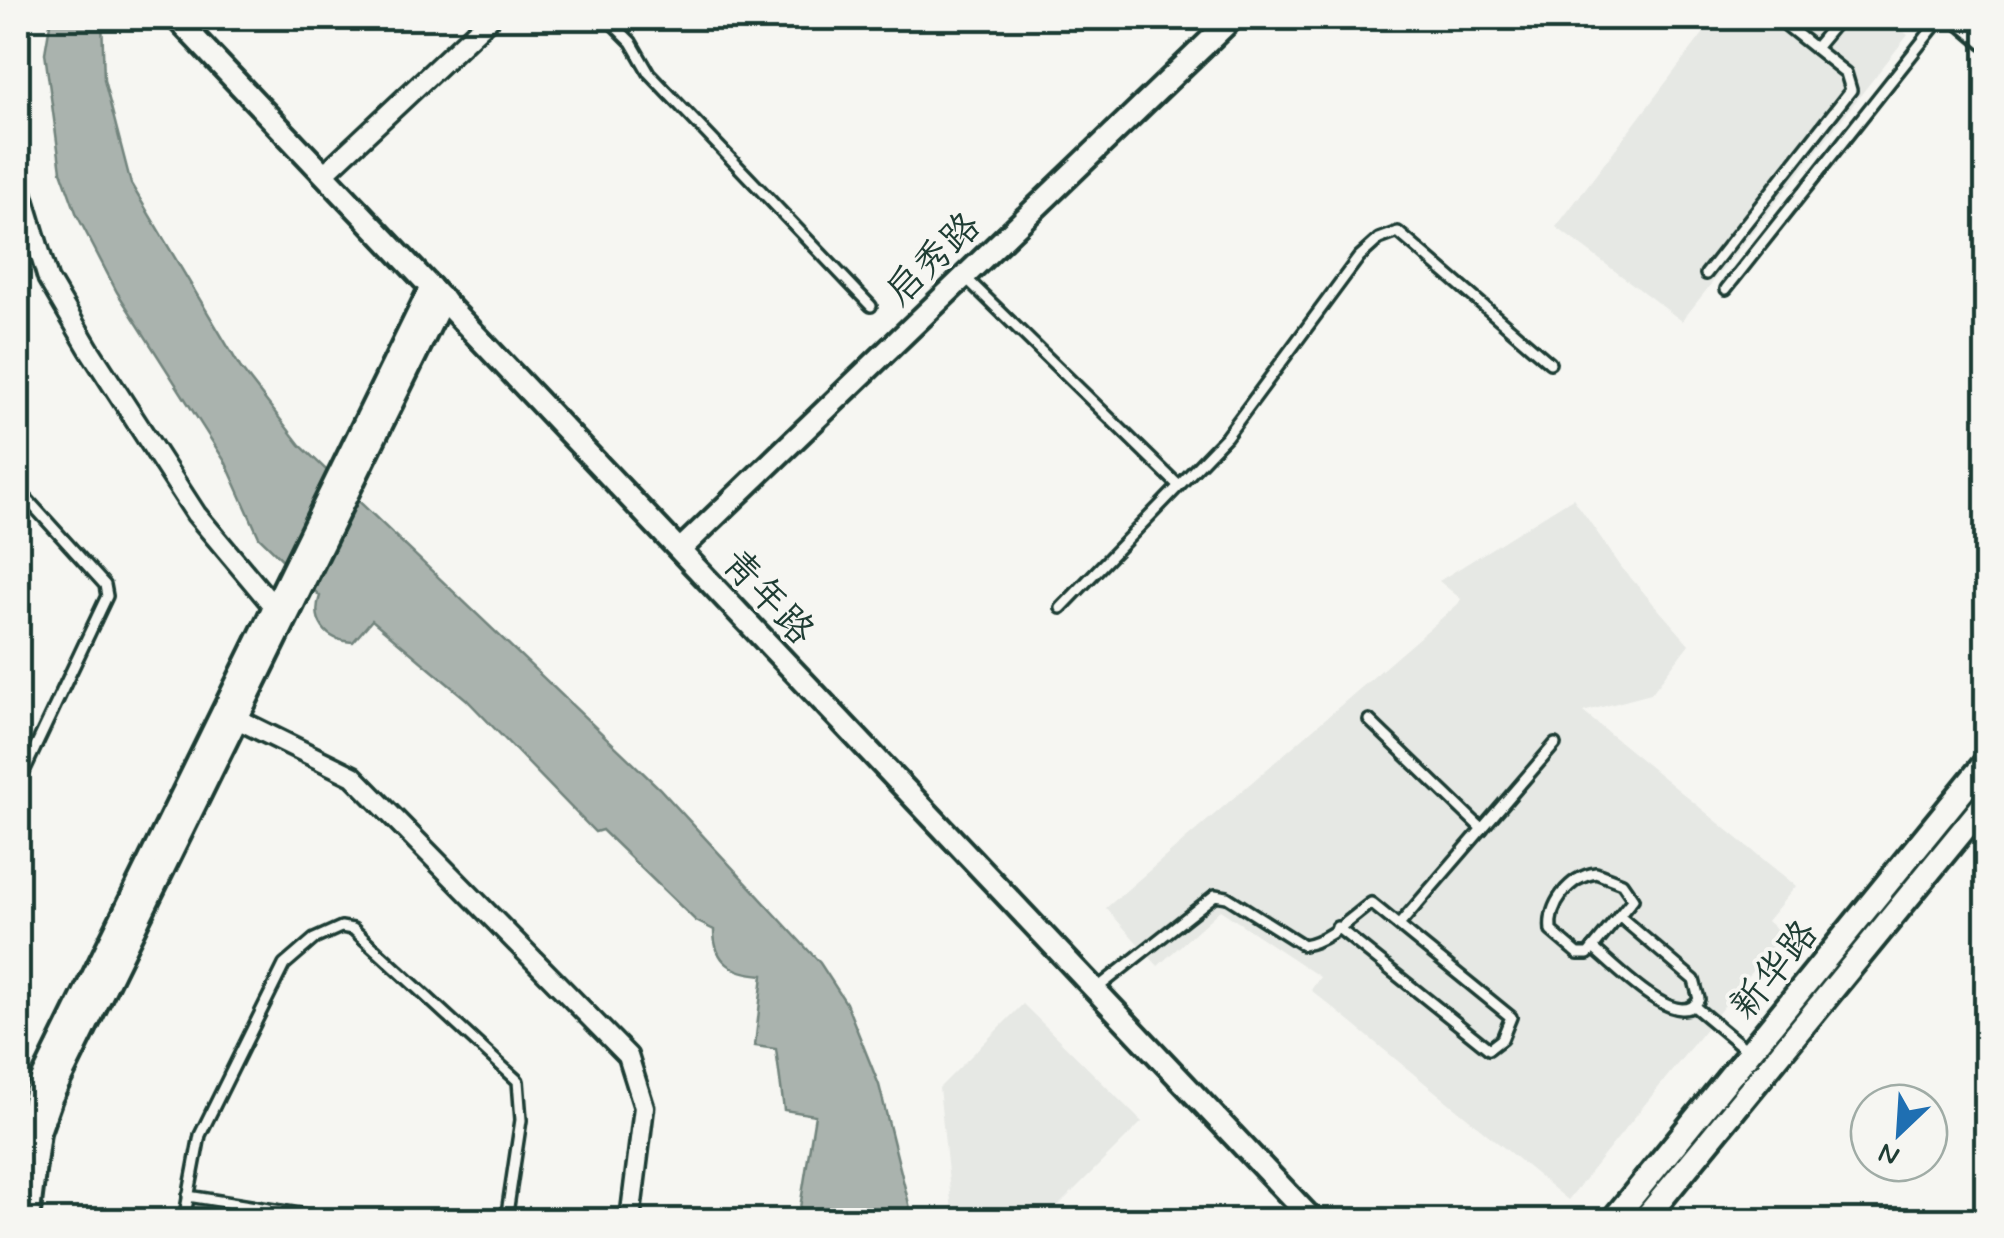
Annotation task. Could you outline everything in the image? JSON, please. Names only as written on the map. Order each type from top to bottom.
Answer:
[{"type":"main road","name":"新华路","points":[[1613,1220],[1986,762]]},
{"type":"main road","name":"新华路","points":[[1644,1220],[1986,802]]},
{"type":"street","name":"青年路","points":[[176,18],[1313,1220]]},
{"type":"street","points":[[325,173],[490,18]]},
{"type":"street","name":"启秀路","points":[[680,550],[1233,18]]},
{"type":"street","points":[[18,180],[48,279],[89,349],[196,514],[284,599]]},
{"type":"street","points":[[18,1166],[23,1128],[36,1092],[437,293]]},
{"type":"street","points":[[28,1220],[39,1132],[50,1098],[236,719],[284,599]]},
{"type":"street","points":[[236,719],[353,776],[628,1056],[644,1108],[630,1220]]},
{"type":"lane","points":[[607,18],[631,42],[649,73],[870,306]]},
{"type":"lane","points":[[1816,48],[1840,18]]},
{"type":"lane","points":[[1726,288],[1941,18]]},
{"type":"lane","points":[[1706,274],[1851,90],[1846,72],[1787,26]]},
{"type":"lane","points":[[1060,608],[1226,436],[1359,257],[1391,232],[1398,232],[1550,363]]},
{"type":"lane","points":[[964,276],[1178,484]]},
{"type":"lane","points":[[18,489],[105,585],[107,596],[18,784]]},
{"type":"lane","points":[[1369,720],[1482,829]]},
{"type":"lane","points":[[1398,926],[1554,744]]},
{"type":"lane","points":[[1583,875],[1609,877],[1628,888],[1632,900],[1619,916],[1593,948],[1578,954],[1551,931],[1550,919],[1560,896],[1583,875]]},
{"type":"lane","points":[[1095,991],[1215,895],[1228,897],[1303,945],[1314,944],[1337,927],[1371,904],[1511,1017],[1502,1039],[1488,1049],[1337,927]]},
{"type":"lane","points":[[1593,948],[1667,1008],[1685,1012],[1695,1007],[1699,999],[1694,980],[1619,916]]},
{"type":"lane","points":[[184,1220],[200,1135],[284,965],[314,939],[341,927],[353,929],[518,1081],[521,1120],[506,1220]]},
{"type":"lane","points":[[1695,1007],[1750,1052]]},
{"type":"lane","points":[[188,1196],[338,1220]]},
{"type":"shaded area","points":[[51,18],[102,18],[104,80],[131,184],[240,367],[300,445],[659,788],[820,963],[846,1003],[879,1085],[913,1220],[798,1220],[815,1115],[784,1110],[776,1049],[755,1046],[763,975],[727,964],[717,951],[714,930],[696,921],[602,830],[595,832],[466,699],[372,620],[353,642],[335,638],[323,628],[318,614],[320,596],[259,537],[226,463],[117,292],[77,215],[61,171],[45,53]]},
{"type":"shaded area","points":[[1715,18],[1886,18],[1908,35],[1682,321],[1556,227]]},
{"type":"shaded area","points":[[1573,498],[1622,568],[1689,644],[1651,694],[1583,712],[1796,886],[1767,921],[1782,934],[1568,1200],[1311,990],[1320,977],[1220,910],[1158,966],[1106,908],[1458,604],[1461,599],[1439,581]]},
{"type":"shaded area","points":[[1023,1004],[1142,1122],[1044,1220],[953,1220],[939,1088]]}]
